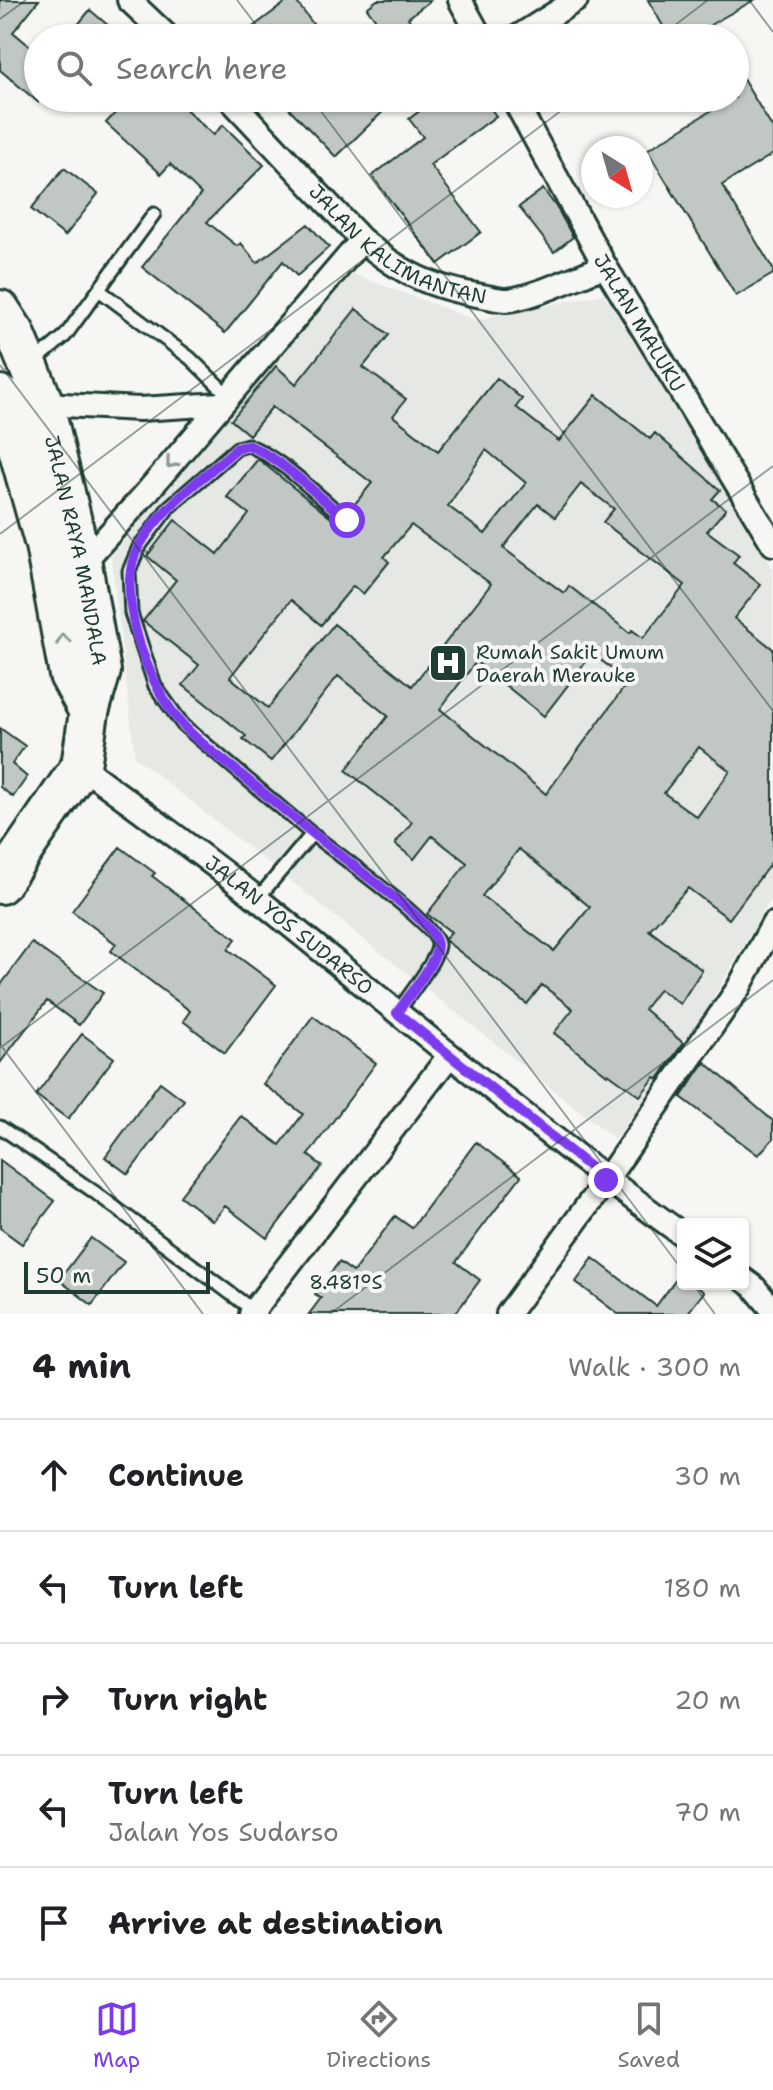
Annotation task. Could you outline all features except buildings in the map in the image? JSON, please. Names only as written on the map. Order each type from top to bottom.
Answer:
[{"type":"highway","name":"JALAN RAYA MANDALA","points":[[0,310],[30,365],[13,409],[45,545],[69,675],[89,712]]},
{"type":"highway","name":"JALAN RAYA MANDALA","points":[[13,409],[82,564],[101,671],[89,712]]},
{"type":"highway","points":[[0,884],[81,766],[89,712]]},
{"type":"street","points":[[129,0],[154,24]]},
{"type":"street","points":[[460,0],[473,24]]},
{"type":"street","points":[[538,24],[576,0]]},
{"type":"street","name":"JALAN KALIMANTAN","points":[[242,112],[362,240],[409,274],[432,285],[507,300],[529,295],[605,266]]},
{"type":"street","name":"JALAN MALUKU","points":[[521,112],[605,266],[773,544]]},
{"type":"street","points":[[82,564],[362,240]]},
{"type":"street","points":[[13,409],[140,409],[224,399]]},
{"type":"street","name":"JALAN YOS SUDARSO","points":[[81,766],[258,898],[449,1056],[606,1180],[677,1231]]},
{"type":"street","points":[[508,1314],[606,1180],[738,989],[773,924]]},
{"type":"street","points":[[253,1312],[449,1056]]},
{"type":"street","points":[[749,1283],[773,1310]]},
{"type":"lane","points":[[30,365],[65,336],[154,214]]},
{"type":"lane","points":[[99,290],[190,358],[224,399]]},
{"type":"lane","points":[[347,520],[261,450],[248,445],[237,448],[169,507],[139,547],[129,571],[131,613],[155,686],[183,725],[312,834],[394,897],[433,934],[438,943],[435,956],[397,1013]]},
{"type":"lane","points":[[258,898],[312,834]]},
{"type":"lane","points":[[0,1127],[93,1191],[253,1312]]},
{"type":"shaded area","name":"Rumah Sakit Umum Daerah Merauke","points":[[350,273],[475,320],[604,294],[773,568],[773,895],[697,1026],[615,1139],[135,757],[111,556]]},
{"type":"place","name":"Rumah Sakit Umum Daerah Merauke","points":[[448,663]]},
{"type":"route","points":[[347,520],[261,450],[248,445],[237,448],[169,507],[139,547],[129,571],[131,613],[155,686],[183,725],[312,834],[394,897],[433,934],[438,943],[435,956],[397,1013],[606,1180]]}]
